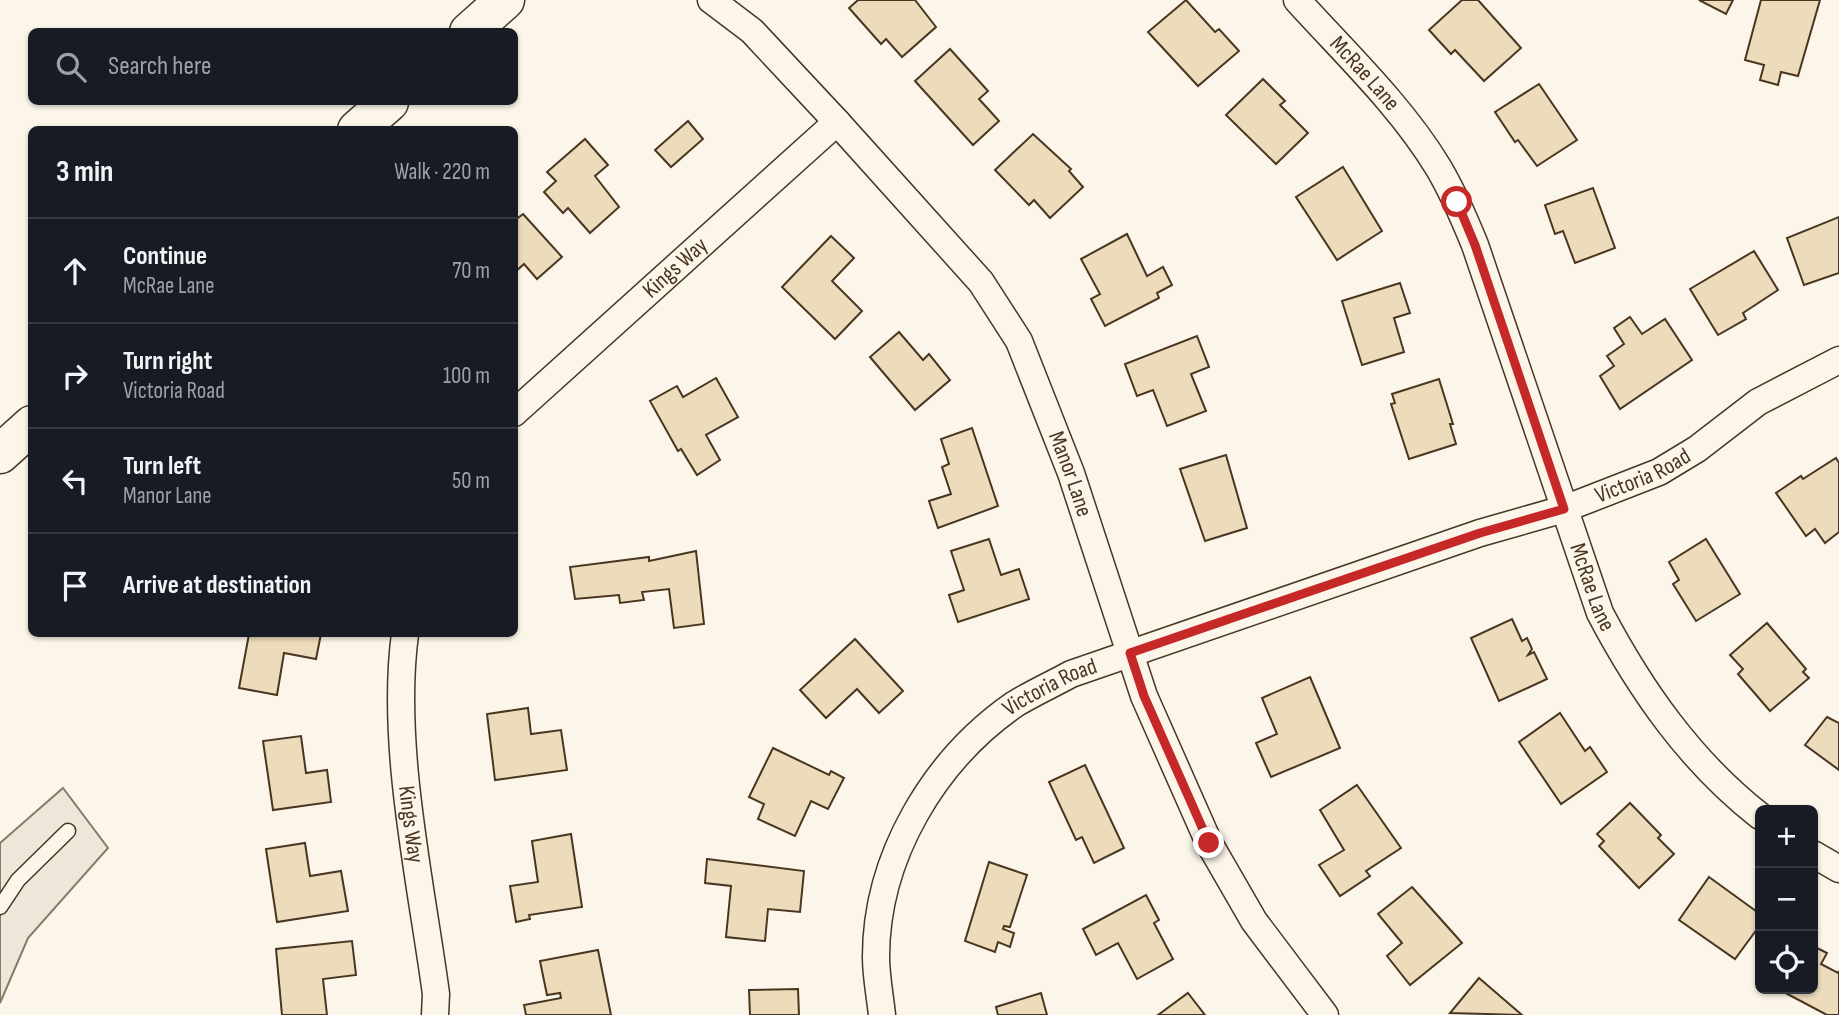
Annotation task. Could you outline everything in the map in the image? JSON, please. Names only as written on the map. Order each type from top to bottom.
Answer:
[{"type":"main road","points":[[474,28],[505,0]]},
{"type":"main road","points":[[362,126],[386,105]]},
{"type":"main road","points":[[0,454],[28,429]]},
{"type":"street","name":"Manor Lane","points":[[712,0],[752,31],[837,122],[981,282],[1019,341],[1071,473],[1144,696],[1209,843],[1254,921],[1325,1015]]},
{"type":"street","name":"McRae Lane","points":[[1297,0],[1382,94],[1437,165],[1457,202],[1475,245],[1600,614],[1629,667],[1659,713],[1735,796],[1755,812]]},
{"type":"street","name":"Kings Way","points":[[518,409],[837,122]]},
{"type":"street","name":"Victoria Road","points":[[882,1015],[876,957],[880,914],[892,866],[909,822],[940,775],[976,735],[1016,704],[1071,674],[1480,533],[1564,509],[1659,472],[1697,449],[1758,402],[1839,360]]},
{"type":"street","name":"Kings Way","points":[[405,637],[400,702],[407,777],[436,994],[435,1015]]},
{"type":"street","points":[[1818,857],[1839,870]]},
{"type":"lane","points":[[0,907],[18,880],[68,831]]},
{"type":"shaded area","points":[[63,788],[108,848],[28,938],[0,1003],[0,843]]},
{"type":"building","points":[[858,0],[915,0],[936,27],[902,57],[886,39],[881,44],[849,8]]},
{"type":"building","points":[[1186,0],[1215,32],[1219,29],[1239,51],[1198,86],[1148,32]]},
{"type":"building","points":[[1462,0],[1478,0],[1521,48],[1484,81],[1455,50],[1451,54],[1429,30]]},
{"type":"building","points":[[1699,0],[1733,0],[1726,14]]},
{"type":"building","points":[[1761,0],[1820,0],[1798,76],[1781,72],[1778,85],[1760,80],[1764,65],[1745,60]]},
{"type":"building","points":[[950,49],[988,91],[979,99],[999,121],[973,145],[915,81]]},
{"type":"building","points":[[1263,79],[1285,101],[1280,105],[1308,133],[1276,164],[1226,115]]},
{"type":"building","points":[[1539,84],[1577,140],[1537,166],[1518,140],[1515,142],[1495,112]]},
{"type":"building","points":[[688,121],[703,139],[671,167],[655,150]]},
{"type":"building","points":[[1033,134],[1071,169],[1069,171],[1083,187],[1050,218],[1034,200],[1029,205],[995,170]]},
{"type":"building","points":[[585,139],[608,165],[595,176],[619,207],[590,233],[568,208],[563,213],[544,192],[556,181],[547,172]]},
{"type":"building","points":[[1343,167],[1382,231],[1337,260],[1296,197]]},
{"type":"building","points":[[1593,188],[1615,248],[1575,263],[1563,231],[1555,234],[1545,205]]},
{"type":"building","points":[[523,214],[562,257],[537,279],[524,264],[518,269],[518,218]]},
{"type":"building","points":[[1839,217],[1839,273],[1804,285],[1787,238]]},
{"type":"building","points":[[1127,234],[1147,276],[1163,267],[1172,285],[1157,293],[1159,298],[1105,326],[1091,299],[1100,294],[1081,259]]},
{"type":"building","points":[[831,236],[854,258],[832,281],[862,311],[835,339],[782,287]]},
{"type":"building","points":[[1754,251],[1778,290],[1743,313],[1746,319],[1718,335],[1690,289]]},
{"type":"building","points":[[1400,283],[1410,313],[1394,318],[1404,352],[1362,365],[1342,301]]},
{"type":"building","points":[[1630,317],[1642,334],[1665,319],[1692,360],[1620,409],[1600,376],[1614,366],[1607,356],[1624,344],[1614,328]]},
{"type":"building","points":[[899,332],[923,360],[929,354],[950,380],[915,410],[870,357]]},
{"type":"building","points":[[1197,336],[1209,367],[1191,374],[1206,411],[1167,426],[1153,390],[1137,396],[1125,364]]},
{"type":"building","points":[[716,378],[738,417],[706,435],[720,460],[697,475],[681,449],[678,451],[650,401],[677,386],[683,397]]},
{"type":"building","points":[[1439,379],[1453,424],[1450,424],[1456,444],[1409,459],[1391,404],[1395,403],[1392,394]]},
{"type":"building","points":[[972,428],[998,506],[938,528],[929,501],[951,494],[942,467],[949,464],[941,439]]},
{"type":"building","points":[[1226,455],[1247,528],[1205,541],[1180,469]]},
{"type":"building","points":[[1836,458],[1839,463],[1839,532],[1825,543],[1815,529],[1806,536],[1776,493]]},
{"type":"building","points":[[989,539],[1001,575],[1019,569],[1029,599],[958,622],[949,595],[964,590],[951,551]]},
{"type":"building","points":[[1706,539],[1740,594],[1696,621],[1673,584],[1679,580],[1669,562]]},
{"type":"building","points":[[696,551],[704,624],[674,628],[669,589],[642,592],[644,600],[620,603],[619,595],[575,599],[570,567],[649,557],[649,561]]},
{"type":"building","points":[[1512,619],[1522,641],[1527,638],[1532,649],[1528,655],[1534,652],[1547,679],[1499,701],[1471,638]]},
{"type":"building","points":[[1767,623],[1806,669],[1803,672],[1809,678],[1770,711],[1738,674],[1743,669],[1730,655]]},
{"type":"building","points":[[248,637],[320,637],[316,659],[284,653],[277,695],[239,688]]},
{"type":"building","points":[[855,639],[903,691],[879,713],[857,689],[826,718],[800,690]]},
{"type":"building","points":[[1310,677],[1340,748],[1271,777],[1256,743],[1277,734],[1262,698]]},
{"type":"building","points":[[528,708],[531,734],[561,730],[567,770],[495,780],[487,714]]},
{"type":"building","points":[[1560,713],[1585,751],[1590,747],[1607,772],[1561,804],[1519,742]]},
{"type":"building","points":[[1827,717],[1839,723],[1839,770],[1805,745]]},
{"type":"building","points":[[301,736],[306,773],[327,770],[331,802],[273,810],[263,741]]},
{"type":"building","points":[[773,748],[829,775],[831,771],[844,778],[828,809],[811,801],[795,836],[758,819],[764,804],[749,797]]},
{"type":"building","points":[[1085,765],[1124,848],[1094,863],[1082,837],[1076,840],[1049,782]]},
{"type":"building","points":[[1357,785],[1401,848],[1366,871],[1370,876],[1340,896],[1319,865],[1344,850],[1320,810]]},
{"type":"building","points":[[1630,803],[1661,835],[1658,838],[1674,854],[1639,888],[1599,846],[1604,841],[1597,834]]},
{"type":"building","points":[[571,834],[582,907],[529,915],[530,919],[516,922],[510,886],[538,882],[532,841]]},
{"type":"building","points":[[305,843],[310,876],[341,871],[348,911],[277,922],[266,849]]},
{"type":"building","points":[[707,859],[804,871],[800,912],[768,909],[765,941],[726,937],[731,886],[705,883]]},
{"type":"building","points":[[989,862],[1027,875],[1010,927],[1004,926],[1003,929],[1014,933],[1010,947],[998,942],[995,952],[965,941]]},
{"type":"building","points":[[1709,877],[1755,910],[1755,932],[1735,959],[1679,920]]},
{"type":"building","points":[[1412,887],[1462,943],[1410,985],[1387,956],[1402,943],[1378,914]]},
{"type":"building","points":[[1146,895],[1159,920],[1154,923],[1173,959],[1137,979],[1118,943],[1096,955],[1083,929]]},
{"type":"building","points":[[352,941],[356,975],[323,979],[327,1015],[282,1015],[276,949]]},
{"type":"building","points":[[1818,948],[1827,953],[1821,964],[1838,973],[1839,971],[1839,1015],[1827,1015],[1787,994],[1818,994]]},
{"type":"building","points":[[598,950],[611,1015],[526,1015],[524,1005],[561,998],[560,993],[547,995],[540,961]]},
{"type":"building","points":[[1479,978],[1522,1015],[1450,1013]]},
{"type":"building","points":[[798,989],[799,1015],[750,1015],[749,990]]},
{"type":"building","points":[[1041,993],[1047,1015],[998,1015],[996,1007]]},
{"type":"building","points":[[1188,993],[1205,1015],[1158,1015]]},
{"type":"route","points":[[1209,843],[1144,696],[1130,653],[1480,533],[1564,509],[1475,245],[1457,202]]}]
